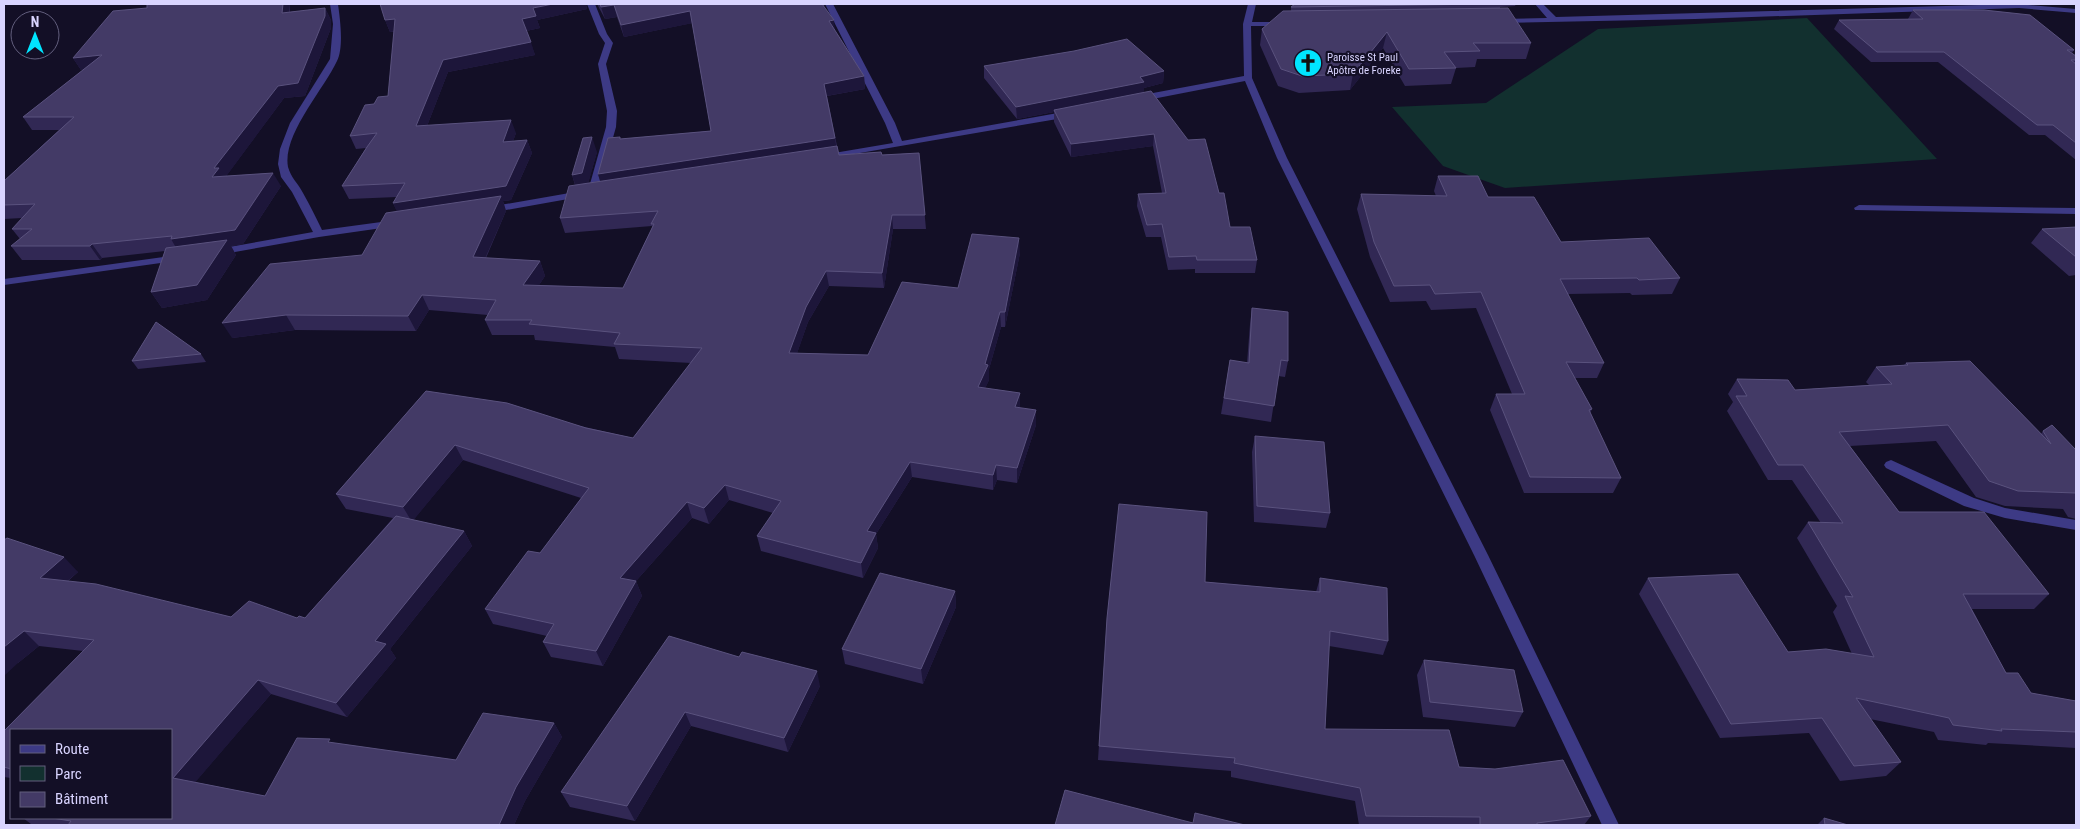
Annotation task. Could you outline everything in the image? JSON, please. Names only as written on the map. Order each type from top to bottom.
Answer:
[{"type":"street","points":[[319,234],[297,192],[286,177],[283,164],[285,149],[295,123],[334,59],[337,24],[334,4]]},
{"type":"street","points":[[477,211],[598,191],[611,127],[612,112],[602,64],[609,43],[603,34],[591,4]]},
{"type":"street","points":[[830,4],[830,9],[890,123],[898,144]]},
{"type":"street","points":[[1252,4],[1247,24],[1248,78],[1282,158],[1481,555],[1611,825]]},
{"type":"street","points":[[1539,4],[1552,18]]},
{"type":"street","points":[[1486,21],[1552,18],[1715,16],[2009,6],[2076,11]]},
{"type":"street","points":[[1247,24],[1295,24]]},
{"type":"street","points":[[1124,102],[1225,84],[1248,78]]},
{"type":"street","points":[[817,159],[1076,113]]},
{"type":"street","points":[[1859,208],[2076,211]]},
{"type":"street","points":[[212,253],[319,234],[402,223]]},
{"type":"street","points":[[4,282],[193,256]]},
{"type":"street","points":[[1891,465],[1969,502],[2005,513],[2076,525]]},
{"type":"green space","points":[[1807,18],[1937,159],[1505,188],[1443,166],[1392,107],[1486,103],[1598,29]]},
{"type":"building","points":[[147,4],[283,4],[282,13],[325,8],[325,16],[298,83],[278,86],[214,168],[219,168],[212,177],[273,173],[235,230],[171,239],[172,236],[92,244],[90,246],[11,246],[32,229],[12,229],[35,204],[4,205],[4,181],[74,117],[23,117],[102,55],[73,58],[113,11],[147,8]]},
{"type":"building","points":[[380,4],[553,4],[533,8],[536,16],[522,19],[531,42],[443,60],[416,126],[511,120],[503,142],[527,140],[506,186],[393,203],[405,183],[342,186],[377,133],[350,136],[365,105],[374,104],[378,97],[388,96],[395,19],[385,20]]},
{"type":"building","points":[[600,4],[822,4],[834,20],[829,21],[864,76],[824,84],[835,138],[598,174],[608,138],[620,137],[620,139],[711,131],[690,11],[621,25],[614,5],[601,7]]},
{"type":"building","points":[[1295,4],[1485,4],[1291,7]]},
{"type":"building","points":[[1508,8],[1531,43],[1473,43],[1480,51],[1444,52],[1456,68],[1409,69],[1387,32],[1353,74],[1302,76],[1281,69],[1262,29],[1283,11]]},
{"type":"building","points":[[1913,10],[1984,10],[2030,15],[2074,50],[2067,50],[2076,56],[2076,60],[2071,60],[2076,64],[2076,143],[2053,125],[2037,125],[1944,52],[1877,52],[1839,20],[1923,19]]},
{"type":"building","points":[[1127,39],[1164,71],[1140,77],[1144,82],[1016,107],[984,66],[1074,51]]},
{"type":"building","points":[[1151,91],[1188,140],[1205,139],[1219,193],[1224,193],[1230,227],[1250,227],[1257,260],[1197,260],[1196,256],[1169,257],[1162,224],[1147,225],[1138,194],[1166,193],[1154,134],[1071,144],[1054,110]]},
{"type":"building","points":[[592,137],[582,173],[572,175],[583,138]]},
{"type":"building","points":[[837,146],[839,155],[881,152],[882,155],[919,153],[925,215],[892,215],[882,273],[826,271],[806,307],[789,353],[868,355],[902,282],[958,288],[972,234],[1019,238],[1005,312],[1000,312],[985,364],[988,365],[978,387],[1020,393],[1015,407],[1036,410],[1017,468],[996,465],[993,475],[910,462],[867,531],[876,533],[861,563],[757,536],[781,501],[725,485],[704,508],[687,502],[620,578],[636,581],[596,651],[543,642],[554,624],[485,609],[528,551],[540,553],[589,488],[455,445],[403,507],[336,494],[426,391],[507,403],[586,428],[633,438],[702,348],[614,344],[620,333],[529,324],[532,320],[485,320],[496,300],[422,295],[408,316],[286,315],[222,323],[270,264],[362,255],[386,213],[501,196],[473,257],[540,261],[523,285],[623,288],[654,224],[651,224],[658,211],[560,218],[569,186]]},
{"type":"building","points":[[1438,176],[1478,176],[1488,197],[1534,197],[1561,242],[1649,238],[1680,278],[1639,280],[1637,278],[1560,279],[1604,363],[1566,362],[1592,409],[1589,410],[1621,478],[1530,477],[1496,394],[1525,394],[1481,292],[1435,294],[1430,285],[1394,286],[1374,242],[1361,194],[1447,196]]},
{"type":"building","points":[[2076,227],[2076,257],[2042,229]]},
{"type":"building","points":[[227,240],[197,285],[151,292],[166,248]]},
{"type":"building","points":[[1252,308],[1288,312],[1288,361],[1281,360],[1274,406],[1224,398],[1230,360],[1249,363]]},
{"type":"building","points":[[156,322],[201,354],[132,361]]},
{"type":"building","points":[[1970,361],[2051,444],[2043,431],[2052,425],[2076,450],[2076,493],[2018,491],[1989,481],[1948,425],[1839,432],[1899,512],[1984,512],[2049,594],[1963,594],[2006,673],[2018,673],[2031,693],[2076,701],[2076,732],[2001,729],[2002,731],[1953,725],[1949,718],[1856,698],[1901,762],[1854,766],[1822,718],[1731,724],[1648,578],[1738,574],[1788,652],[1826,649],[1874,657],[1845,596],[1853,597],[1808,522],[1843,523],[1803,465],[1778,465],[1736,396],[1747,396],[1737,379],[1788,380],[1795,390],[1892,384],[1876,367],[1908,365],[1906,363]]},
{"type":"building","points":[[1255,436],[1324,442],[1330,513],[1257,506]]},
{"type":"building","points":[[1119,504],[1207,512],[1205,582],[1320,592],[1320,578],[1387,588],[1388,641],[1330,631],[1325,729],[1449,730],[1459,767],[1495,769],[1563,760],[1591,816],[1537,823],[1537,825],[1480,825],[1480,817],[1366,816],[1360,788],[1234,763],[1235,758],[1099,746],[1107,618]]},
{"type":"building","points":[[396,516],[464,531],[375,641],[386,644],[336,703],[258,680],[173,778],[265,796],[297,738],[330,739],[328,742],[456,760],[483,713],[554,723],[516,787],[499,825],[68,825],[71,821],[58,819],[172,819],[172,729],[10,729],[10,769],[4,767],[4,731],[94,640],[24,631],[4,647],[4,540],[7,538],[64,557],[40,578],[96,584],[231,617],[249,601],[297,618],[299,616],[305,618]]},
{"type":"building","points":[[880,573],[955,591],[921,669],[842,649]]},
{"type":"building","points":[[669,636],[739,657],[742,652],[817,671],[784,738],[685,712],[627,806],[561,792]]},
{"type":"building","points":[[1424,660],[1514,670],[1523,712],[1430,702]]},
{"type":"building","points":[[1065,790],[1193,823],[1195,813],[1245,825],[1055,825]]},
{"type":"building","points":[[1824,818],[1848,825],[1825,825]]},
{"type":"place","name":"Paroisse St Paul Apôtre de Foreke","points":[[1308,63]]}]
